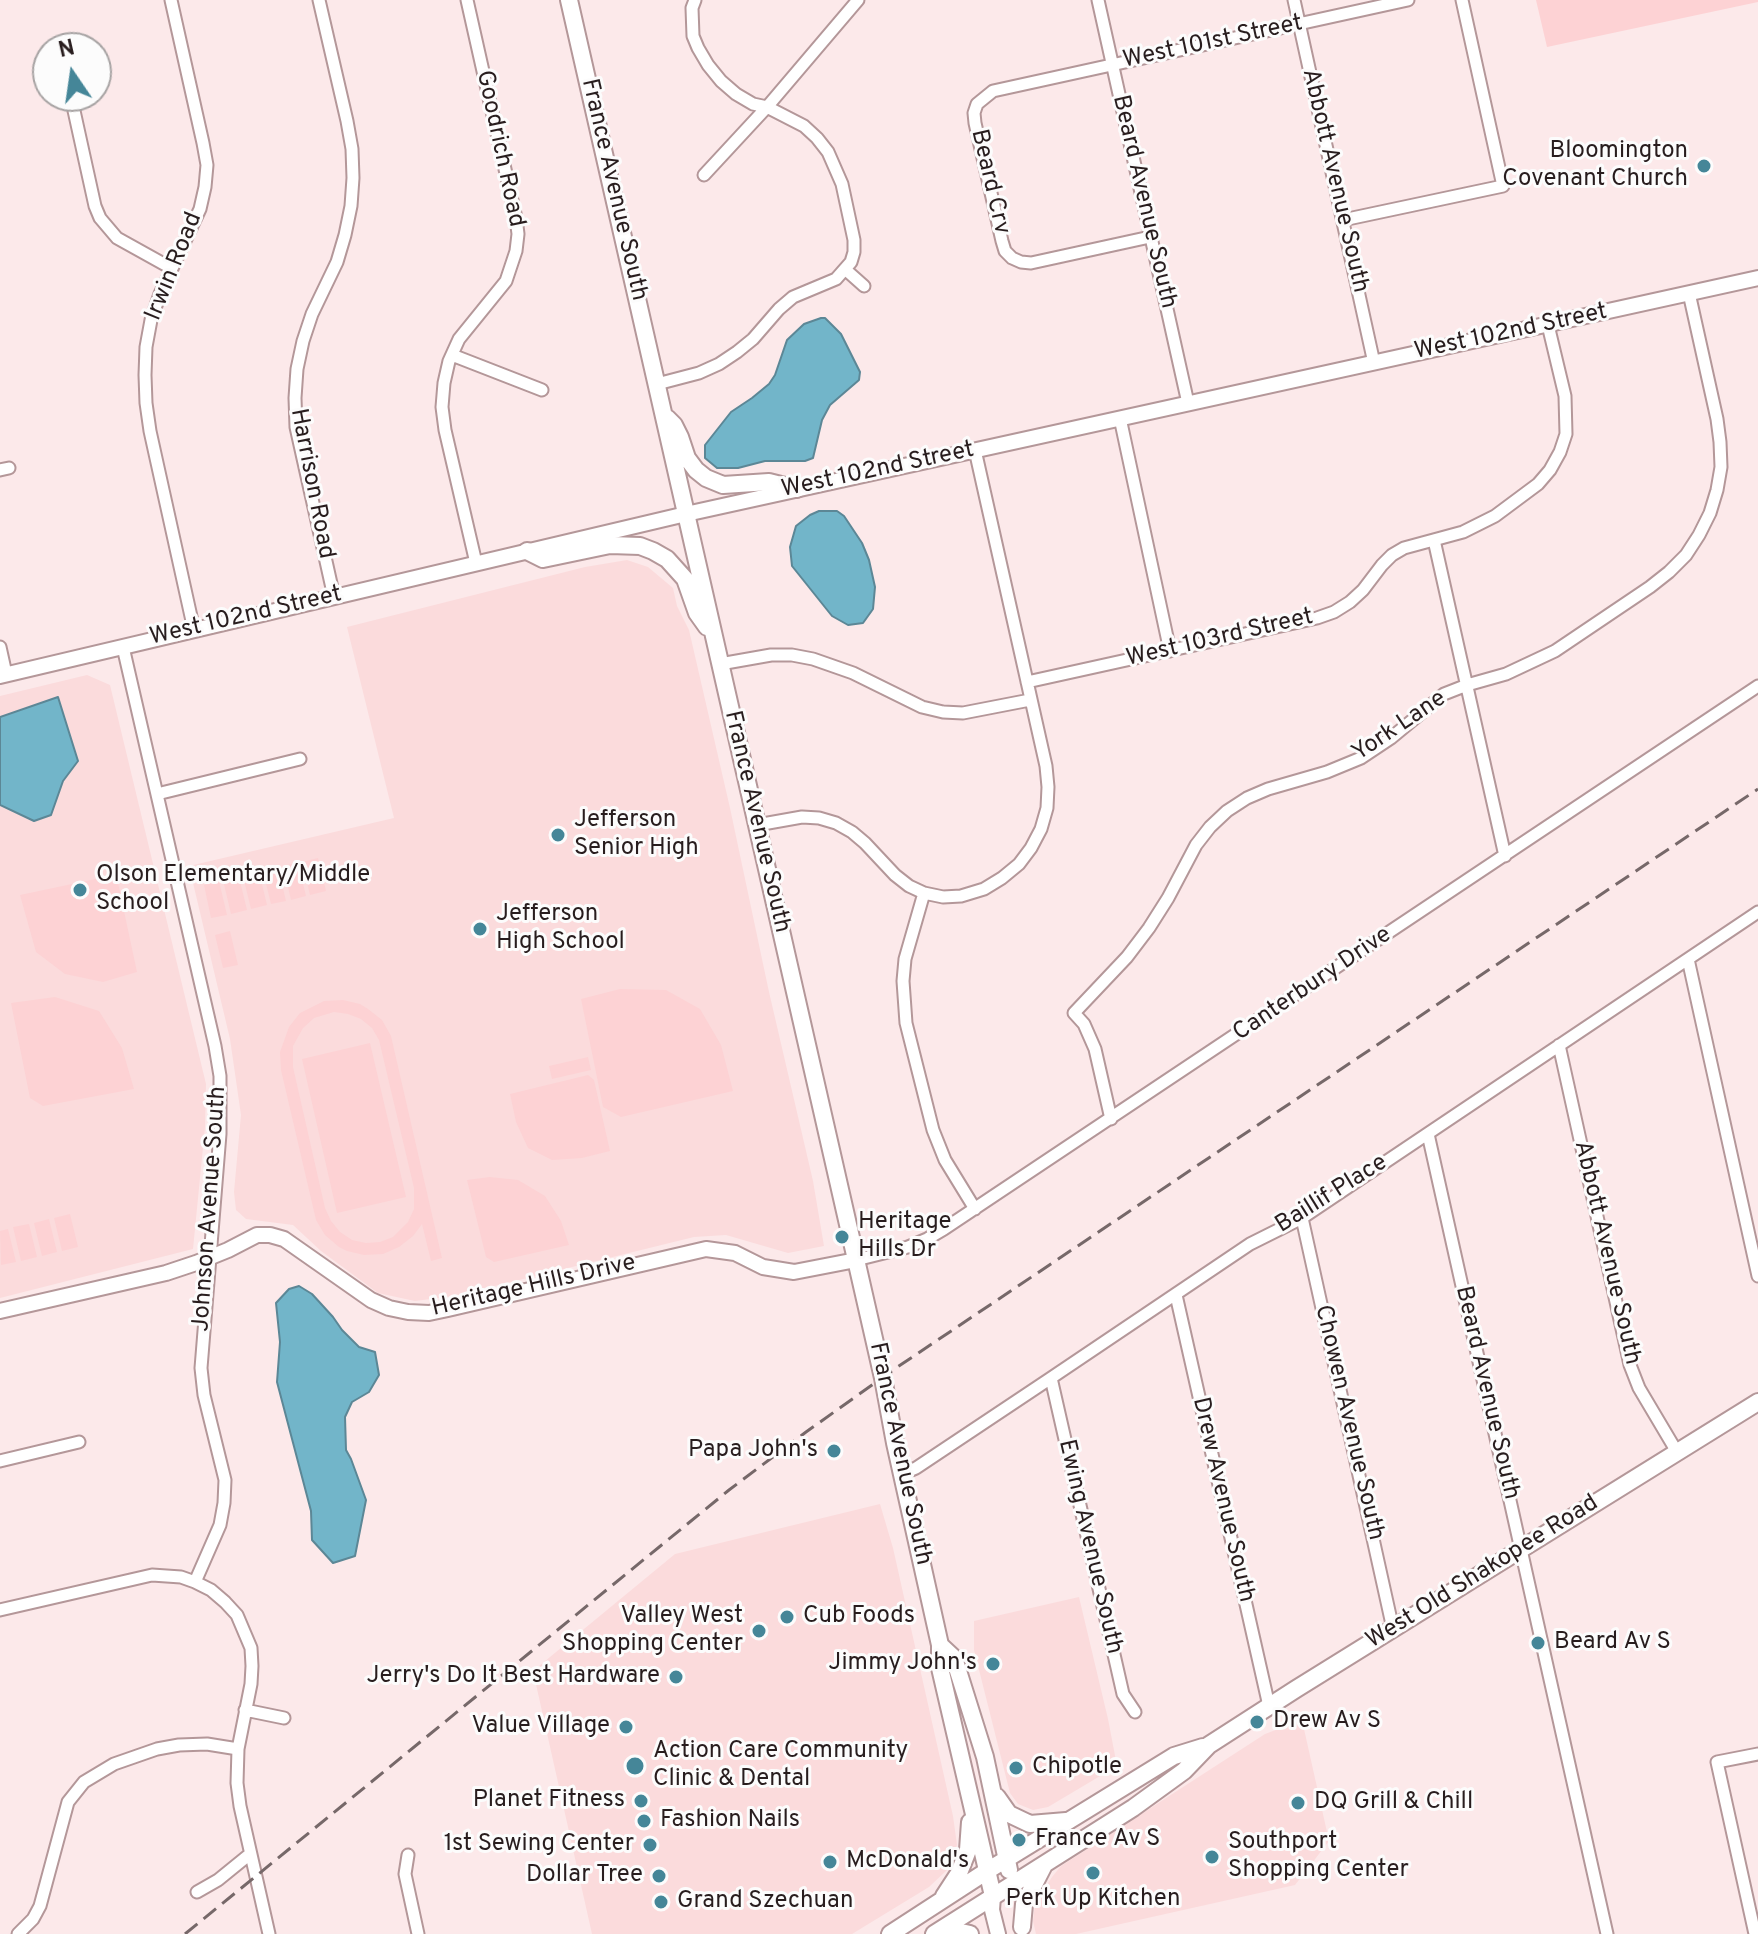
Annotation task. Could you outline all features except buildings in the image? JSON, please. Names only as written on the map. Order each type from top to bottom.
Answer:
[{"type":"main road","name":"France Avenue South","points":[[569,0],[856,1260],[940,1645],[940,1668],[993,1896]]},
{"type":"main road","points":[[664,416],[674,425],[687,458],[706,478],[723,485],[769,482],[797,489]]},
{"type":"main road","points":[[527,551],[543,559],[610,545],[640,546],[653,551],[667,559],[685,579],[702,622],[713,632]]},
{"type":"main road","name":"West Old Shakopee Road","points":[[934,1934],[1133,1808],[1184,1771],[1209,1745],[1269,1706],[1758,1402]]},
{"type":"main road","name":"France Avenue South","points":[[940,1645],[954,1658],[985,1757],[1012,1884]]},
{"type":"main road","name":"West Old Shakopee Road","points":[[890,1934],[1174,1756],[1209,1745]]},
{"type":"main road","points":[[991,1787],[1009,1814],[1030,1824],[1072,1820]]},
{"type":"main road","points":[[940,1901],[959,1873],[968,1850],[972,1804]]},
{"type":"main road","points":[[1023,1930],[1024,1904],[1046,1863]]},
{"type":"main road","points":[[949,1934],[970,1934]]},
{"type":"street","name":"Irwin Road","points":[[171,0],[207,165],[200,209],[171,268],[151,320],[146,347],[146,403],[194,630]]},
{"type":"street","name":"Harrison Road","points":[[319,0],[347,121],[353,178],[345,235],[337,262],[312,314],[303,341],[295,398],[296,427],[334,597]]},
{"type":"street","name":"Goodrich Road","points":[[467,0],[518,234],[506,281],[466,330],[452,355],[444,383],[442,407],[445,430],[476,563]]},
{"type":"street","points":[[657,384],[699,373],[719,364],[753,339],[793,297],[836,279],[846,270],[854,252],[842,184],[828,152],[804,126],[736,94],[708,65],[693,36],[692,8],[695,0]]},
{"type":"street","points":[[704,175],[858,0]]},
{"type":"street","name":"Beard Avenue South","points":[[1098,0],[1188,403]]},
{"type":"street","name":"Abbott Avenue South","points":[[1294,0],[1374,363]]},
{"type":"street","name":"West 101st Street","points":[[1112,66],[1408,0]]},
{"type":"street","points":[[1343,220],[1503,186],[1462,0]]},
{"type":"street","name":"Beard Crv","points":[[1112,66],[993,91],[977,104],[975,123],[1002,241],[1005,251],[1012,258],[1031,263],[1150,237]]},
{"type":"street","points":[[74,112],[100,218],[117,238],[171,268]]},
{"type":"street","points":[[846,270],[864,286]]},
{"type":"street","name":"West 102nd Street","points":[[3,675],[686,514],[1758,278]]},
{"type":"street","name":"York Lane","points":[[1111,1119],[1095,1049],[1084,1024],[1074,1013],[1127,957],[1149,928],[1196,845],[1210,827],[1247,798],[1361,758],[1391,738],[1444,694],[1506,674],[1555,651],[1650,587],[1686,555],[1710,513],[1721,467],[1720,442],[1689,293]]},
{"type":"street","name":"West 103rd Street","points":[[1027,682],[1334,612],[1363,590],[1392,555],[1404,548],[1463,532],[1495,516],[1538,484],[1550,470],[1566,434],[1565,396],[1548,325]]},
{"type":"street","points":[[452,355],[542,390]]},
{"type":"street","points":[[1120,418],[1170,651]]},
{"type":"street","points":[[757,825],[802,817],[836,823],[865,843],[902,880],[924,893],[943,897],[961,896],[984,889],[1019,864],[1031,848],[1041,829],[1045,812],[1048,787],[1046,766],[975,450]]},
{"type":"street","points":[[1434,540],[1505,856]]},
{"type":"street","points":[[0,647],[3,675]]},
{"type":"street","name":"Johnson Avenue South","points":[[123,647],[220,1076],[220,1134],[201,1368],[204,1395],[225,1480],[224,1503],[220,1525],[195,1582]]},
{"type":"street","points":[[720,664],[771,655],[813,659],[853,673],[922,707],[943,712],[963,713],[1030,700]]},
{"type":"street","name":"Canterbury Drive","points":[[856,1260],[889,1253],[927,1239],[975,1209],[1758,686]]},
{"type":"street","points":[[157,794],[300,759]]},
{"type":"street","points":[[924,893],[905,959],[906,1023],[933,1130],[945,1160],[975,1209]]},
{"type":"street","name":"Baillif Place","points":[[902,1474],[916,1468],[1250,1244],[1302,1218],[1758,912]]},
{"type":"street","points":[[1688,959],[1758,1276]]},
{"type":"street","name":"Abbott Avenue South","points":[[1559,1045],[1630,1365],[1639,1388],[1677,1452]]},
{"type":"street","name":"Beard Avenue South","points":[[1428,1134],[1607,1934]]},
{"type":"street","name":"Chowen Avenue South","points":[[1302,1218],[1393,1629]]},
{"type":"street","name":"Heritage Hills Drive","points":[[0,1311],[166,1273],[210,1258],[257,1235],[284,1239],[371,1300],[389,1308],[429,1313],[706,1249],[735,1253],[763,1267],[794,1272],[856,1260]]},
{"type":"street","name":"Drew Avenue South","points":[[1176,1295],[1269,1706]]},
{"type":"street","name":"Ewing Avenue South","points":[[1051,1378],[1123,1694],[1135,1712]]},
{"type":"street","points":[[0,1461],[79,1442]]},
{"type":"street","points":[[0,1610],[152,1575],[181,1577],[195,1582],[211,1590],[237,1615],[251,1648],[252,1666],[238,1749],[237,1783],[269,1934]]},
{"type":"street","points":[[245,1710],[284,1718]]},
{"type":"street","points":[[18,1934],[33,1919],[40,1906],[68,1802],[84,1782],[114,1764],[157,1749],[207,1744],[238,1749]]},
{"type":"street","points":[[1755,1934],[1717,1762],[1758,1754]]},
{"type":"street","points":[[197,1892],[218,1880],[250,1854]]},
{"type":"street","points":[[408,1855],[405,1874],[418,1934]]},
{"type":"street","name":"France Avenue South","points":[[1012,1884],[1023,1930]]},
{"type":"street","name":"France Avenue South","points":[[993,1896],[992,1910],[998,1934]]},
{"type":"shaded area","points":[[1536,0],[1758,0],[1758,2],[1547,47]]},
{"type":"shaded area","name":"Jefferson High School","points":[[627,560],[648,567],[673,588],[677,606],[689,630],[813,1181],[824,1246],[788,1253],[726,1235],[694,1237],[454,1296],[415,1301],[378,1293],[321,1251],[293,1225],[246,1219],[236,1210],[234,1192],[241,1115],[230,1039],[189,866],[394,818],[347,627],[585,567]]},
{"type":"shaded area","name":"Olson Elementary/Middle School","points":[[87,675],[110,685],[206,1084],[193,1249],[0,1298],[0,696]]},
{"type":"shaded area","points":[[318,858],[326,891],[310,895],[302,862]]},
{"type":"shaded area","points":[[298,863],[306,896],[291,900],[283,866]]},
{"type":"shaded area","points":[[278,867],[286,901],[271,904],[263,871]]},
{"type":"shaded area","points":[[259,872],[267,905],[251,909],[243,876]]},
{"type":"shaded area","points":[[105,877],[118,883],[137,972],[103,982],[65,974],[36,952],[20,895]]},
{"type":"shaded area","points":[[239,877],[247,910],[231,914],[223,880]]},
{"type":"shaded area","points":[[219,881],[227,915],[211,918],[204,885]]},
{"type":"shaded area","points":[[230,931],[238,965],[223,968],[215,935]]},
{"type":"shaded area","points":[[620,989],[666,990],[700,1009],[721,1045],[733,1091],[621,1117],[603,1107],[581,999]]},
{"type":"shaded area","points":[[55,997],[99,1011],[122,1048],[134,1089],[43,1106],[30,1098],[11,1003]]},
{"type":"shaded area","points":[[343,1000],[360,1004],[382,1020],[391,1036],[442,1258],[431,1261],[422,1224],[399,1247],[383,1254],[364,1255],[339,1247],[325,1235],[316,1220],[281,1070],[280,1052],[289,1027],[300,1013],[324,1001]],"holes":[[[334,1012],[348,1014],[372,1028],[379,1040],[414,1188],[414,1209],[408,1222],[393,1237],[380,1242],[352,1240],[331,1221],[325,1208],[293,1067],[293,1046],[303,1028],[314,1018]]]},
{"type":"shaded area","points":[[370,1043],[406,1197],[337,1213],[302,1059]]},
{"type":"shaded area","points":[[588,1057],[591,1070],[552,1079],[549,1066]]},
{"type":"shaded area","points":[[588,1075],[594,1080],[610,1151],[582,1158],[552,1160],[528,1148],[516,1122],[510,1094]]},
{"type":"shaded area","points":[[490,1177],[518,1180],[545,1196],[561,1221],[569,1245],[494,1262],[486,1257],[467,1180]]},
{"type":"shaded area","points":[[70,1214],[78,1247],[62,1251],[54,1218]]},
{"type":"shaded area","points":[[49,1219],[57,1252],[42,1256],[34,1223]]},
{"type":"shaded area","points":[[29,1224],[37,1257],[21,1261],[13,1227]]},
{"type":"shaded area","points":[[8,1229],[16,1262],[1,1265],[0,1231]]},
{"type":"shaded area","points":[[880,1504],[893,1548],[953,1816],[957,1845],[947,1870],[929,1887],[852,1934],[592,1934],[533,1671],[675,1554]]},
{"type":"shaded area","points":[[1079,1597],[1117,1766],[1048,1807],[1033,1810],[1018,1804],[1010,1793],[974,1650],[974,1621]]},
{"type":"shaded area","points":[[1302,1720],[1329,1841],[1295,1885],[1076,1934],[1036,1934],[1033,1921],[1035,1904],[1061,1866],[1265,1734]]},
{"type":"water","points":[[825,318],[841,334],[860,372],[859,380],[830,405],[822,420],[813,458],[717,468],[705,458],[705,445],[731,412],[769,384],[787,340],[804,324]]},
{"type":"water","points":[[819,511],[837,511],[844,516],[869,560],[875,587],[873,609],[863,623],[848,625],[832,616],[792,566],[790,547],[796,526]]},
{"type":"water","points":[[58,697],[78,761],[63,781],[51,815],[34,821],[0,805],[0,717]]},
{"type":"water","points":[[299,1286],[312,1294],[359,1347],[375,1352],[379,1375],[369,1392],[352,1402],[345,1417],[346,1450],[366,1500],[355,1556],[333,1563],[312,1540],[311,1511],[277,1382],[280,1342],[276,1303],[289,1289]]},
{"type":"railway","points":[[185,1934],[729,1490],[806,1432],[896,1368],[1758,789]]},
{"type":"place","name":"Bloomington Covenant Church","points":[[1704,166]]},
{"type":"place","name":"Jefferson Senior High","points":[[558,835]]},
{"type":"place","name":"Olson Elementary/Middle School","points":[[80,890]]},
{"type":"place","name":"Jefferson High School","points":[[480,929]]},
{"type":"place","name":"Heritage Hills Dr","points":[[842,1237]]},
{"type":"place","name":"Papa John's","points":[[834,1451]]},
{"type":"place","name":"Cub Foods","points":[[787,1617]]},
{"type":"place","name":"Valley West Shopping Center","points":[[759,1631]]},
{"type":"place","name":"Beard Av S","points":[[1538,1643]]},
{"type":"place","name":"Jimmy John's","points":[[993,1664]]},
{"type":"place","name":"Jerry's Do It Best Hardware","points":[[676,1677]]},
{"type":"place","name":"Drew Av S","points":[[1257,1722]]},
{"type":"place","name":"Value Village","points":[[626,1727]]},
{"type":"place","name":"Action Care Community Clinic & Dental","points":[[635,1766]]},
{"type":"place","name":"Chipotle","points":[[1016,1768]]},
{"type":"place","name":"Planet Fitness","points":[[641,1801]]},
{"type":"place","name":"DQ Grill & Chill","points":[[1298,1803]]},
{"type":"place","name":"Fashion Nails","points":[[644,1821]]},
{"type":"place","name":"France Av S","points":[[1019,1840]]},
{"type":"place","name":"1st Sewing Center","points":[[650,1845]]},
{"type":"place","name":"Southport Shopping Center","points":[[1212,1857]]},
{"type":"place","name":"McDonald's","points":[[830,1862]]},
{"type":"place","name":"Perk Up Kitchen","points":[[1093,1873]]},
{"type":"place","name":"Dollar Tree","points":[[659,1876]]},
{"type":"place","name":"Grand Szechuan","points":[[661,1902]]}]
